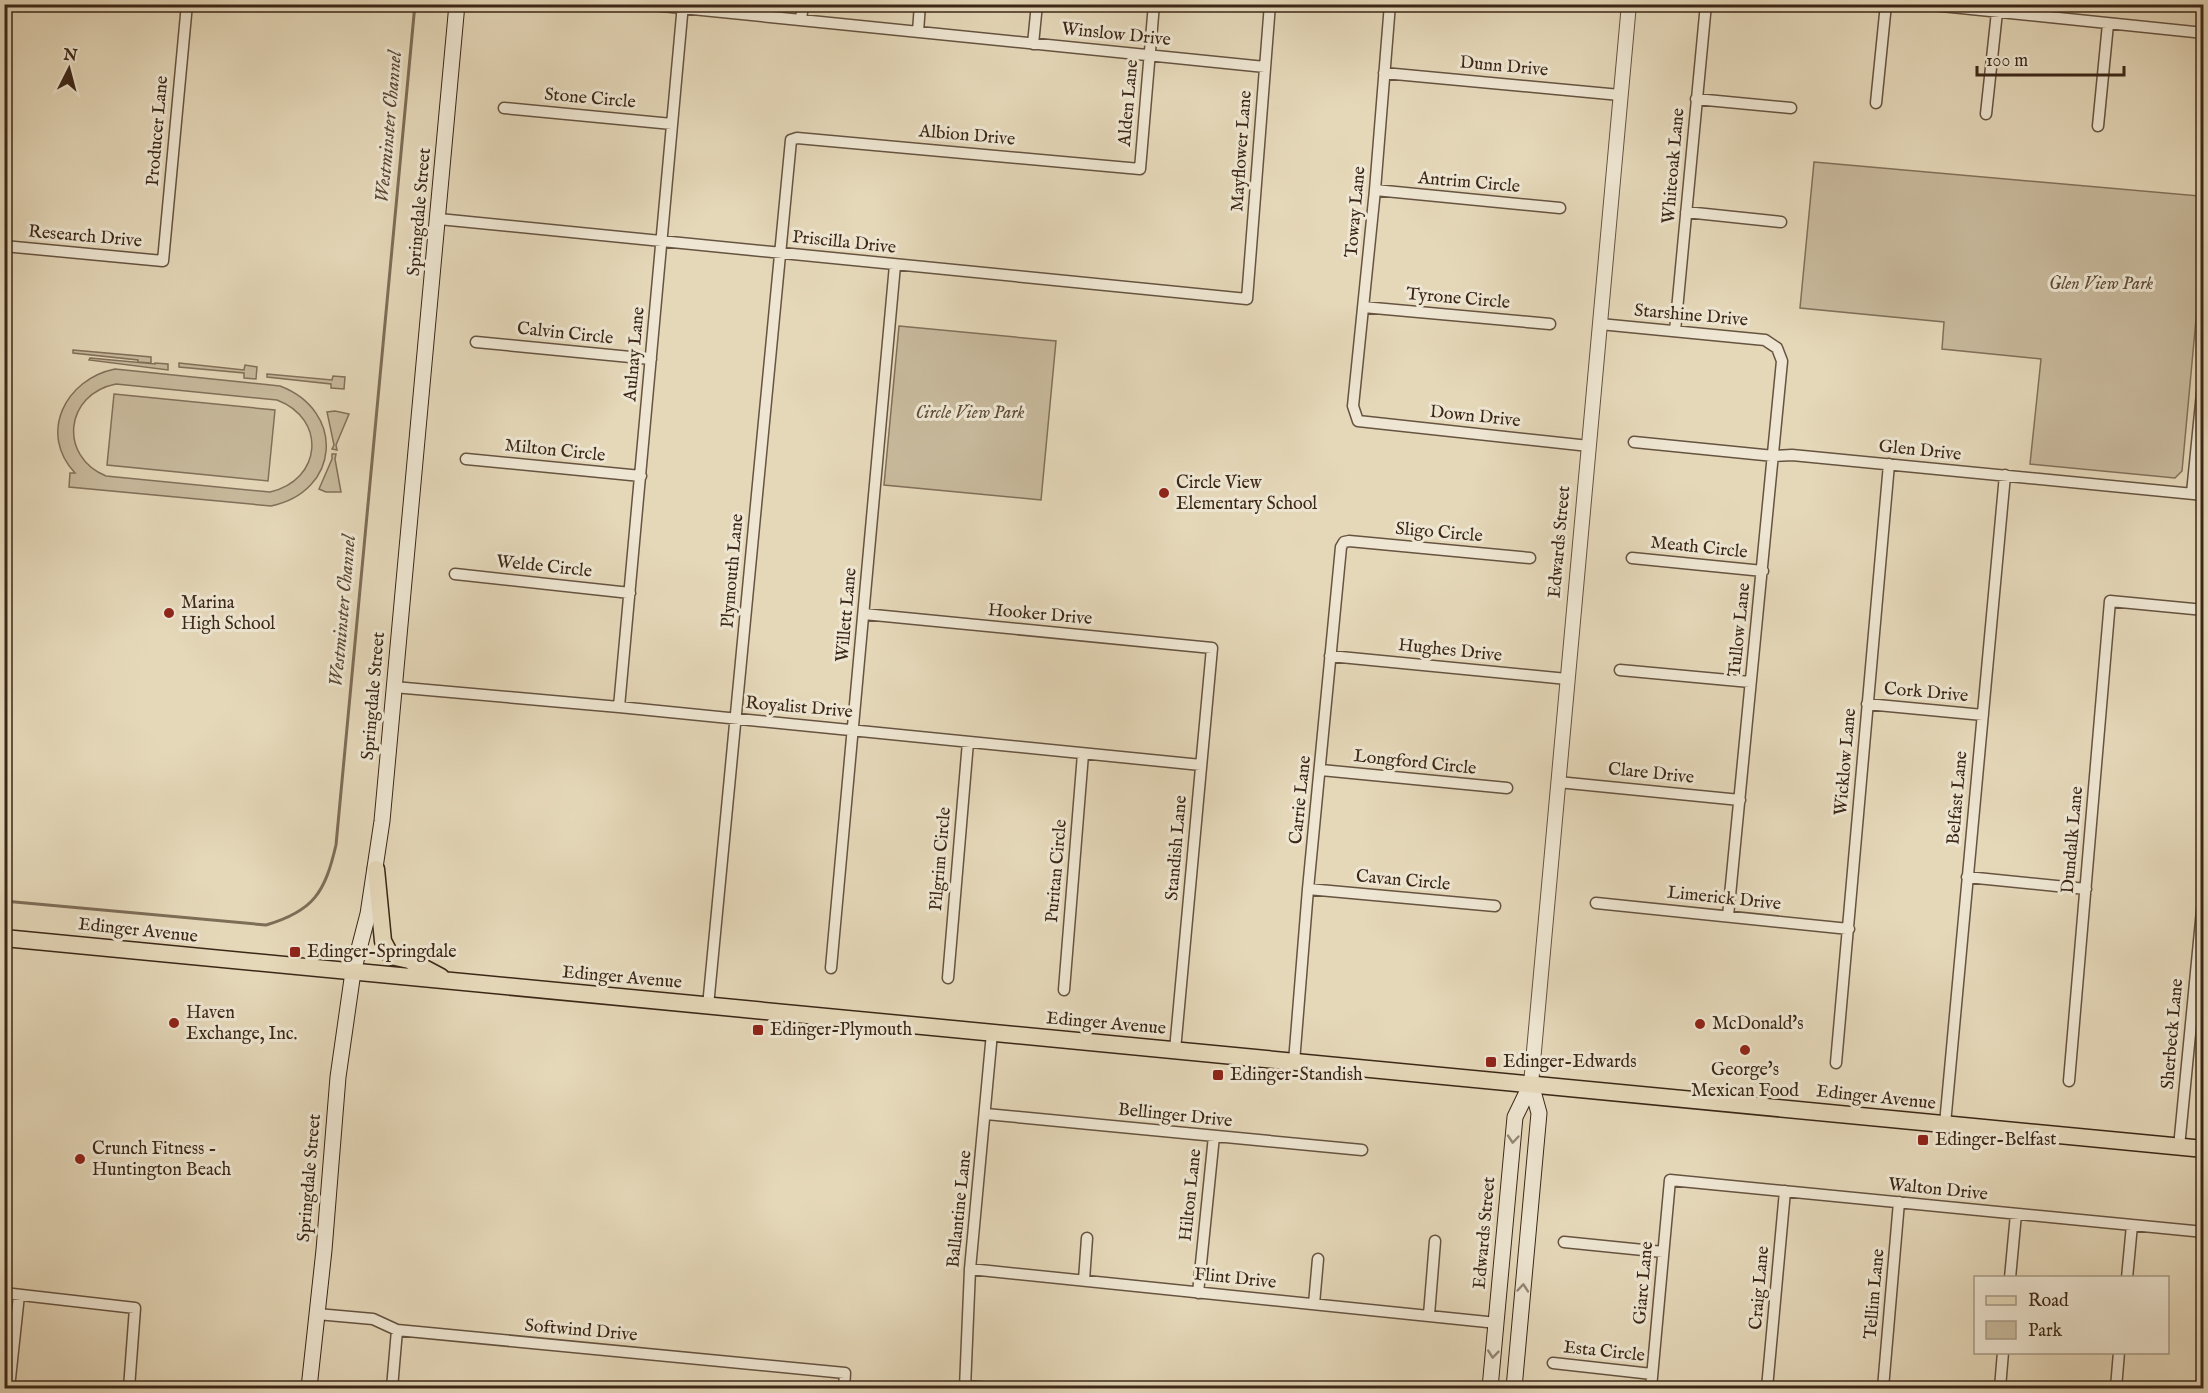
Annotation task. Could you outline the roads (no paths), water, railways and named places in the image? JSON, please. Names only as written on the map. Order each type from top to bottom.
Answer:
[{"type":"main road","name":"Springdale Street","points":[[309,1389],[324,1250],[338,1077],[353,972],[368,914],[382,821],[458,4]]},
{"type":"main road","points":[[376,869],[383,941],[386,949],[391,956],[409,960],[449,981]]},
{"type":"main road","name":"Edinger Avenue","points":[[4,938],[2204,1149]]},
{"type":"main road","name":"Edwards Street","points":[[1490,1389],[1515,1118],[1531,1084]]},
{"type":"main road","name":"Edwards Street","points":[[1514,1389],[1539,1113],[1531,1084]]},
{"type":"street","name":"Producer Lane","points":[[163,261],[187,4]]},
{"type":"street","name":"Winslow Drive","points":[[642,4],[1265,67]]},
{"type":"street","points":[[801,21],[802,4]]},
{"type":"street","points":[[918,32],[920,4]]},
{"type":"street","points":[[1033,44],[1037,4]]},
{"type":"street","name":"Alden Lane","points":[[1140,169],[1154,4]]},
{"type":"street","name":"Mayflower Lane","points":[[1246,299],[1270,4]]},
{"type":"street","name":"Toway Lane","points":[[1358,421],[1353,406],[1375,190],[1390,4]]},
{"type":"street","name":"Edwards Street","points":[[1531,1084],[1629,4]]},
{"type":"street","name":"Whiteoak Lane","points":[[1675,331],[1706,4]]},
{"type":"street","points":[[1876,103],[1886,4]]},
{"type":"street","points":[[1923,4],[2204,33]]},
{"type":"street","name":"Aulnay Lane","points":[[620,706],[683,7]]},
{"type":"street","points":[[1986,114],[1997,12]]},
{"type":"street","points":[[2098,126],[2108,24]]},
{"type":"street","name":"Dunn Drive","points":[[1384,73],[1620,95]]},
{"type":"street","points":[[1696,99],[1791,108]]},
{"type":"street","name":"Stone Circle","points":[[504,108],[672,124]]},
{"type":"street","name":"Albion Drive","points":[[791,140],[797,138],[1140,169]]},
{"type":"street","name":"Plymouth Lane","points":[[708,1006],[791,140]]},
{"type":"street","name":"Antrim Circle","points":[[1375,190],[1560,208]]},
{"type":"street","points":[[1686,212],[1781,222]]},
{"type":"street","name":"Priscilla Drive","points":[[439,219],[1246,299]]},
{"type":"street","name":"Research Drive","points":[[4,246],[163,261]]},
{"type":"street","name":"Willett Lane","points":[[831,968],[895,265]]},
{"type":"street","name":"Tyrone Circle","points":[[1363,307],[1550,324]]},
{"type":"street","name":"Starshine Drive","points":[[1600,324],[1766,340],[1777,348]]},
{"type":"street","name":"Calvin Circle","points":[[476,342],[651,359]]},
{"type":"street","name":"Tullow Lane","points":[[1728,916],[1774,456],[1782,361],[1777,348]]},
{"type":"street","points":[[2198,494],[2204,374]]},
{"type":"street","name":"Down Drive","points":[[1358,421],[1588,446]]},
{"type":"street","name":"Glen Drive","points":[[1634,442],[2198,494]]},
{"type":"street","name":"Milton Circle","points":[[466,459],[640,476]]},
{"type":"street","name":"Wicklow Lane","points":[[1836,1063],[1889,464]]},
{"type":"street","name":"Belfast Lane","points":[[1945,1124],[2005,475]]},
{"type":"street","name":"Sligo Circle","points":[[1344,542],[1530,558]]},
{"type":"street","name":"Carrie Lane","points":[[1294,1062],[1330,656],[1341,547],[1344,542]]},
{"type":"street","name":"Meath Circle","points":[[1632,558],[1763,570]]},
{"type":"street","name":"Welde Circle","points":[[455,574],[630,593]]},
{"type":"street","name":"Dundalk Lane","points":[[2069,1081],[2110,601],[2204,610]]},
{"type":"street","name":"Hooker Drive","points":[[864,614],[1212,648]]},
{"type":"street","name":"Standish Lane","points":[[1175,1050],[1212,648]]},
{"type":"street","name":"Hughes Drive","points":[[1330,656],[1566,679]]},
{"type":"street","points":[[1620,670],[1750,682]]},
{"type":"street","name":"Royalist Drive","points":[[394,687],[620,706],[1201,765]]},
{"type":"street","name":"Cork Drive","points":[[1867,704],[1983,714]]},
{"type":"street","name":"Pilgrim Circle","points":[[948,978],[968,742]]},
{"type":"street","name":"Puritan Circle","points":[[1064,990],[1083,754]]},
{"type":"street","name":"Longford Circle","points":[[1321,770],[1507,789]]},
{"type":"street","name":"Clare Drive","points":[[1558,782],[1740,800]]},
{"type":"street","points":[[1968,877],[2086,889]]},
{"type":"street","name":"Cavan Circle","points":[[1308,889],[1495,906]]},
{"type":"street","name":"Sherbeck Lane","points":[[2180,1147],[2204,890]]},
{"type":"street","name":"Limerick Drive","points":[[1596,903],[1849,928]]},
{"type":"street","name":"Ballantine Lane","points":[[965,1387],[970,1269],[992,1033]]},
{"type":"street","name":"Bellinger Drive","points":[[986,1114],[1362,1150]]},
{"type":"street","name":"Hilton Lane","points":[[1198,1293],[1214,1136]]},
{"type":"street","name":"Walton Drive","points":[[1670,1180],[2204,1232]]},
{"type":"street","name":"Giarc Lane","points":[[1650,1389],[1670,1180]]},
{"type":"street","name":"Craig Lane","points":[[1767,1389],[1785,1191]]},
{"type":"street","name":"Tellim Lane","points":[[1883,1389],[1899,1202]]},
{"type":"street","points":[[2010,1276],[2016,1214]]},
{"type":"street","points":[[2127,1276],[2132,1225]]},
{"type":"street","points":[[1084,1280],[1087,1238]]},
{"type":"street","points":[[1429,1315],[1435,1241]]},
{"type":"street","points":[[1564,1242],[1663,1252]]},
{"type":"street","points":[[1314,1304],[1318,1259]]},
{"type":"street","name":"Flint Drive","points":[[970,1269],[1497,1323]]},
{"type":"street","points":[[4,1293],[135,1308],[129,1389]]},
{"type":"street","points":[[9,1389],[19,1295]]},
{"type":"street","name":"Softwind Drive","points":[[317,1314],[373,1320],[397,1330],[845,1373],[844,1389]]},
{"type":"street","points":[[392,1389],[397,1330]]},
{"type":"street","points":[[2000,1389],[2003,1354]]},
{"type":"street","points":[[2116,1389],[2119,1354]]},
{"type":"street","name":"Esta Circle","points":[[1552,1363],[1652,1374]]},
{"type":"street","points":[[965,1387],[993,1389]]},
{"type":"waterway","name":"Westminster Channel","points":[[4,901],[266,925],[296,913],[306,906],[322,887],[336,845],[415,4]]},
{"type":"place","name":"Circle View Elementary School","points":[[1164,493]]},
{"type":"place","name":"Marina High School","points":[[169,613]]},
{"type":"place","name":"Edinger-Springdale","points":[[295,952]]},
{"type":"place","name":"Haven Exchange, Inc.","points":[[174,1023]]},
{"type":"place","name":"McDonald's","points":[[1700,1024]]},
{"type":"place","name":"Edinger-Plymouth","points":[[758,1030]]},
{"type":"place","name":"George's Mexican Food","points":[[1745,1050]]},
{"type":"place","name":"Edinger-Edwards","points":[[1491,1062]]},
{"type":"place","name":"Edinger-Standish","points":[[1218,1075]]},
{"type":"place","name":"Edinger-Belfast","points":[[1923,1140]]},
{"type":"place","name":"Crunch Fitness - Huntington Beach","points":[[80,1159]]},
{"type":"park label","name":"Glen View Park","points":[[2101,284]]},
{"type":"park label","name":"Circle View Park","points":[[970,413]]}]
